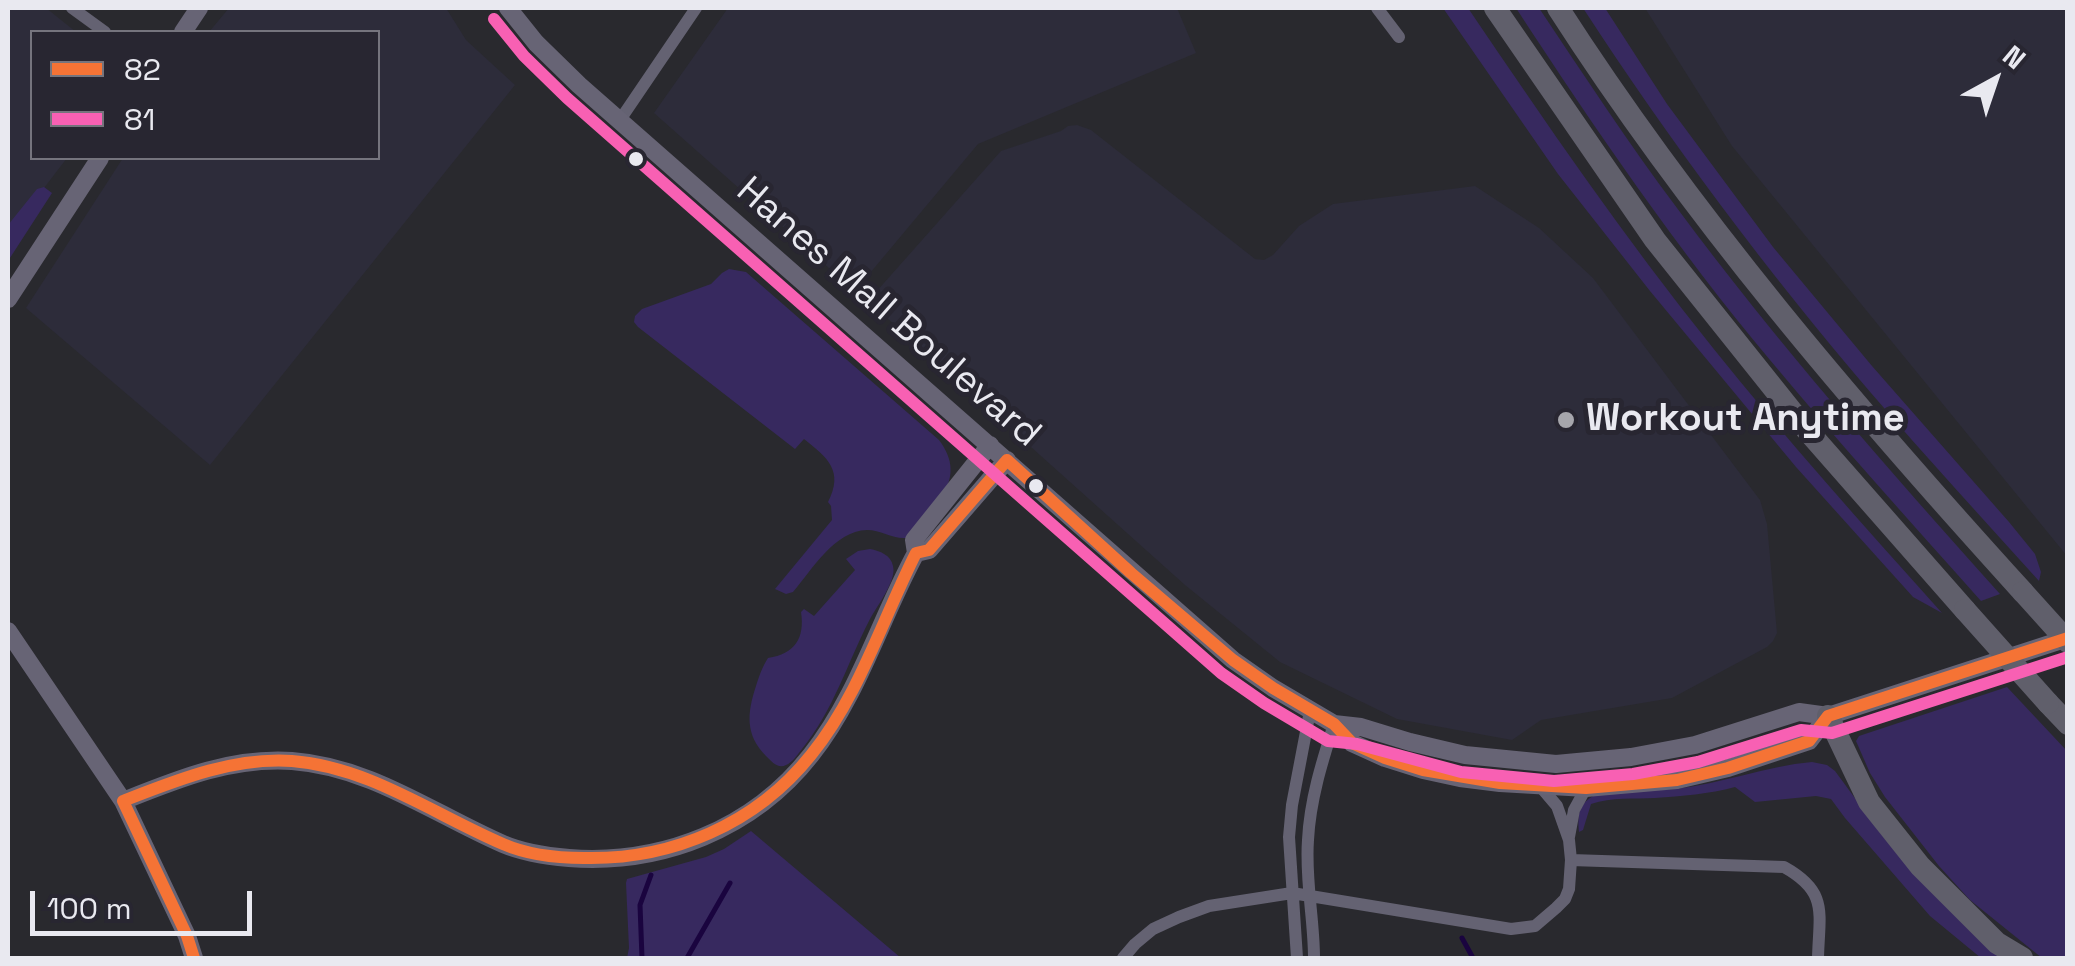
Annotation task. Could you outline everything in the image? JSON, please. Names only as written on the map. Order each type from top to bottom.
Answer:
[{"type":"highway","points":[[1495,8],[1655,240],[1710,311],[1806,429],[2068,724]]},
{"type":"highway","points":[[1558,8],[1651,144],[1808,348],[1908,466],[2068,640]]},
{"type":"highway","points":[[1828,716],[1869,802],[1920,866],[1998,943],[2022,958]]},
{"type":"main road","points":[[184,30],[200,8]]},
{"type":"main road","name":"Hanes Mall Boulevard","points":[[508,8],[559,66],[1131,572],[1233,660],[1334,724],[1352,743],[1423,770],[1500,784],[1586,788],[1677,780],[1728,768],[1809,741],[1828,716]]},
{"type":"main road","points":[[8,299],[99,160]]},
{"type":"main road","points":[[123,801],[198,772],[258,761],[291,761],[377,781],[524,852],[592,860],[619,858],[652,854],[716,832],[783,786],[811,755],[853,686],[916,553],[914,540],[990,445]]},
{"type":"main road","points":[[916,553],[928,550],[1007,460]]},
{"type":"main road","points":[[8,631],[123,801],[194,958]]},
{"type":"main road","name":"Hanes Mall Boulevard","points":[[1334,724],[1360,726],[1465,755],[1556,764],[1631,757],[1695,745],[1799,712],[1828,716],[2068,640]]},
{"type":"street","points":[[72,8],[102,30]]},
{"type":"street","points":[[620,120],[696,8]]},
{"type":"street","points":[[1377,8],[1399,36]]},
{"type":"street","points":[[1296,958],[1289,836],[1310,711]]},
{"type":"street","points":[[1314,958],[1308,842],[1315,786],[1334,724]]},
{"type":"street","points":[[1123,958],[1152,930],[1179,917],[1209,906],[1292,894],[1510,929],[1535,926],[1565,899],[1571,860],[1557,806],[1540,786]]},
{"type":"street","points":[[1568,840],[1574,810],[1586,788]]},
{"type":"street","points":[[1571,860],[1784,867],[1799,875],[1818,897],[1818,958]]},
{"type":"shaded area","points":[[8,8],[46,8],[74,30],[30,30],[30,160],[65,160],[8,235]]},
{"type":"shaded area","points":[[229,8],[446,8],[466,40],[515,85],[210,465],[26,308],[122,160],[380,160],[380,30],[211,30]]},
{"type":"shaded area","points":[[728,8],[1177,8],[1196,53],[978,144],[855,291],[654,113]]},
{"type":"shaded area","points":[[1443,8],[1468,8],[1680,307],[1797,449],[1942,613],[1913,597],[1796,467],[1650,291],[1558,174]]},
{"type":"shaded area","points":[[1516,8],[1539,8],[1641,159],[1754,308],[2000,594],[1981,601],[1770,360],[1638,188]]},
{"type":"shaded area","points":[[1583,8],[1605,8],[1667,104],[1773,247],[2035,554],[2041,572],[2039,581],[1892,417],[1794,300],[1685,157]]},
{"type":"shaded area","points":[[1645,8],[2067,8],[2067,556],[1732,146]]},
{"type":"shaded area","points":[[1077,125],[1091,130],[1255,259],[1273,255],[1299,226],[1333,204],[1475,186],[1539,228],[1593,278],[1760,500],[1767,524],[1777,633],[1773,641],[1672,698],[1541,720],[1512,740],[1397,719],[1280,662],[1185,585],[868,301],[1001,151]]},
{"type":"shaded area","points":[[44,187],[52,193],[8,261],[8,225],[37,189]]},
{"type":"shaded area","points":[[729,269],[746,272],[939,440],[951,468],[944,493],[906,538],[867,530],[844,537],[825,553],[793,592],[786,594],[775,589],[832,520],[828,502],[834,482],[831,466],[804,439],[795,449],[634,322],[642,309],[711,284]]},
{"type":"shaded area","points":[[870,549],[892,562],[889,586],[813,734],[793,760],[778,765],[759,748],[751,732],[753,696],[762,668],[768,658],[785,653],[796,643],[801,612],[804,609],[814,616],[855,570],[846,559]]},
{"type":"shaded area","points":[[2007,687],[2067,751],[2067,958],[2042,958],[1970,900],[1885,797],[1856,741],[1859,736]]},
{"type":"shaded area","points":[[1812,762],[1835,771],[1885,839],[2008,958],[1981,958],[1930,916],[1831,799],[1816,796],[1755,802],[1735,787],[1607,800],[1591,804],[1579,832],[1581,809],[1598,794],[1692,787]]},
{"type":"shaded area","points":[[751,831],[901,958],[627,958],[627,879],[706,857]]},
{"type":"waterway","points":[[642,958],[640,905],[651,875]]},
{"type":"waterway","points":[[687,958],[730,883]]},
{"type":"waterway","points":[[1462,938],[1473,958]]},
{"type":"transit line","name":"81","points":[[494,19],[524,56],[567,98],[1221,673],[1328,741],[1357,744],[1461,772],[1554,781],[1633,774],[1698,762],[1801,730],[1832,733],[2068,657]]},
{"type":"transit line","name":"82","points":[[194,958],[123,801],[227,766],[292,761],[348,772],[503,844],[543,855],[617,857],[649,852],[710,833],[765,800],[811,755],[856,683],[916,553],[929,550],[1007,460],[1233,660],[1334,724],[1352,743],[1423,770],[1500,783],[1586,788],[1677,780],[1728,768],[1809,741],[1828,716],[2068,638]]},
{"type":"place","name":"Workout Anytime","points":[[1566,420]]}]
